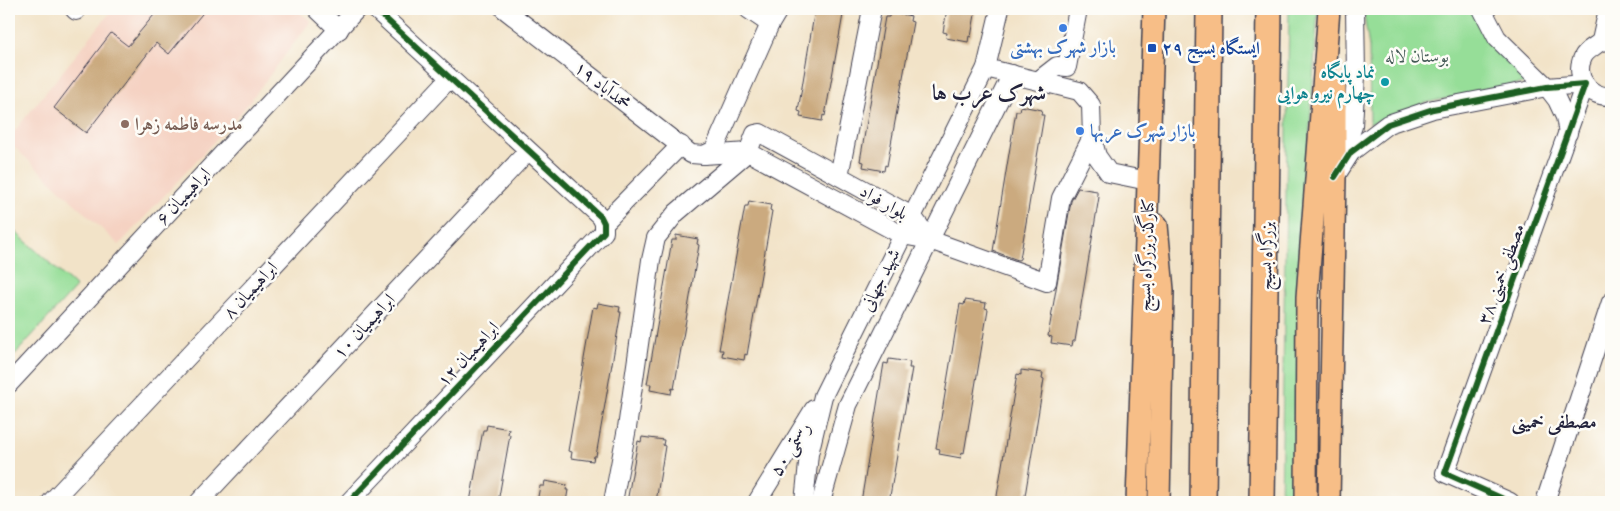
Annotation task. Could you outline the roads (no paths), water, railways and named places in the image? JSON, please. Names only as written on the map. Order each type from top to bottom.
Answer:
[{"type":"highway","points":[[1191,9],[1209,93]]},
{"type":"highway","points":[[1203,502],[1209,9]]},
{"type":"highway","name":"بزرگراه بسیج","points":[[1262,502],[1270,9]]},
{"type":"main road","name":"کنارگذربزرگراه بسیج","points":[[1137,502],[1154,9]]},
{"type":"main road","points":[[1306,502],[1307,297],[1329,9]]},
{"type":"main road","points":[[1328,502],[1335,177],[1335,9]]},
{"type":"main road","points":[[1148,181],[1159,236],[1163,290],[1159,502]]},
{"type":"street","points":[[317,9],[339,30]]},
{"type":"street","name":"ابراهیمیان ۶","points":[[9,384],[357,9]]},
{"type":"street","points":[[375,9],[601,217],[604,223]]},
{"type":"street","name":"محمدآباد ۱۹","points":[[504,9],[692,154],[704,155]]},
{"type":"street","points":[[748,9],[770,24]]},
{"type":"street","points":[[704,155],[714,150],[770,24],[779,9]]},
{"type":"street","points":[[839,176],[872,9]]},
{"type":"street","name":"شهید جهانی","points":[[804,502],[809,454],[822,396],[986,68],[1000,9]]},
{"type":"street","points":[[1039,80],[1057,66],[1067,67],[1078,9]]},
{"type":"street","points":[[1335,177],[1353,126],[1356,76],[1355,9]]},
{"type":"street","points":[[1482,9],[1497,38],[1548,87],[1558,100],[1565,117],[1568,134]]},
{"type":"street","points":[[1608,9],[1606,42],[1592,47],[1583,57],[1580,71],[1585,84],[1595,94],[1611,96]]},
{"type":"street","points":[[986,68],[1079,91],[1091,105],[1092,137],[1097,156],[1109,173],[1148,181]]},
{"type":"street","name":"شهید جهانی","points":[[821,502],[848,405],[1012,74]]},
{"type":"street","name":"ابراهیمیان ۸","points":[[51,502],[449,79]]},
{"type":"street","points":[[1335,177],[1351,152],[1388,124],[1433,109],[1548,87],[1585,84]]},
{"type":"street","name":"مصطفی خمینی ۳۸","points":[[1510,502],[1445,473],[1585,84]]},
{"type":"street","name":"بلوار فواد","points":[[757,133],[912,216],[930,240],[902,235],[748,152],[757,133]]},
{"type":"street","points":[[930,240],[1047,282],[1061,198],[1092,137]]},
{"type":"street","name":"ابراهیمیان ۱۲","points":[[348,502],[604,232],[604,223],[681,145]]},
{"type":"street","name":"ابراهیمیان ۱۰","points":[[199,502],[528,151]]},
{"type":"street","points":[[704,155],[748,152]]},
{"type":"street","points":[[613,502],[627,428],[651,260],[656,238],[676,213],[748,152]]},
{"type":"street","points":[[1545,502],[1611,302]]},
{"type":"street","name":"رستمی ۵۰","points":[[757,502],[822,396]]},
{"type":"place","name":"بازار شهرک بهشتی","points":[[1063,28]]},
{"type":"place","name":"ایستگاه بسیج ۲۹","points":[[1152,48]]},
{"type":"place","name":"نماد پایگاه چهارم نیرو هوایی","points":[[1385,82]]},
{"type":"place","name":"مدرسه فاطمه زهرا","points":[[125,124]]},
{"type":"place","name":"بازار شهرک عربها","points":[[1080,131]]},
{"type":"district","name":"شهرک عرب ها","points":[[989,92]]},
{"type":"district","name":"مصطفی خمینی","points":[[1554,421]]},
{"type":"park label","name":"بوستان لاله","points":[[1417,56]]}]
